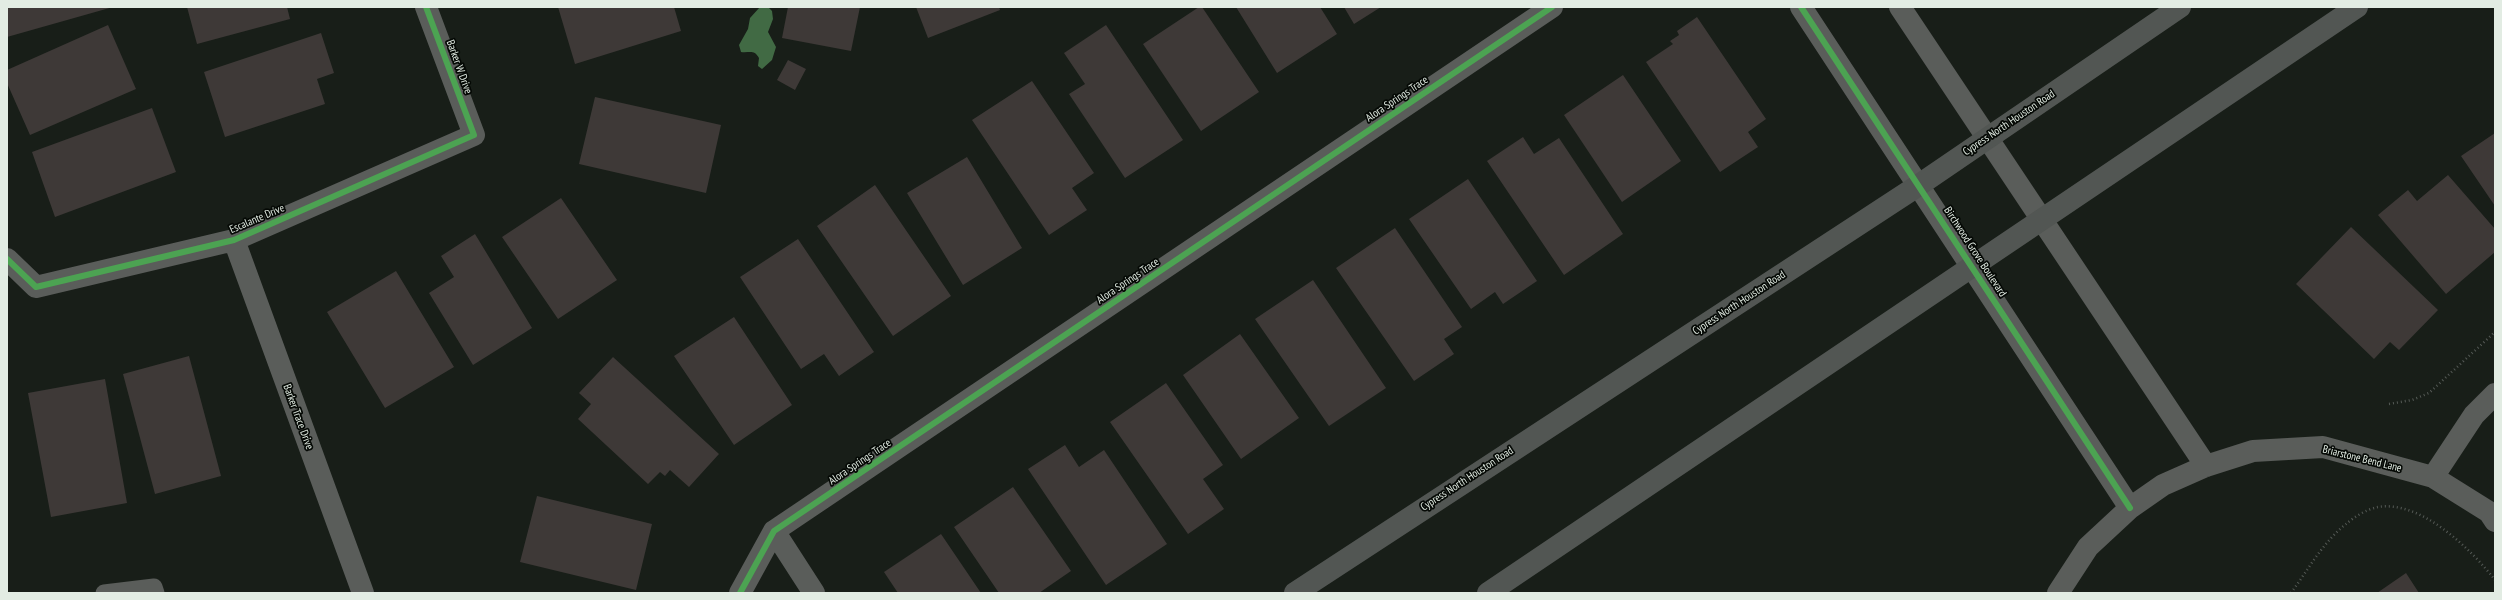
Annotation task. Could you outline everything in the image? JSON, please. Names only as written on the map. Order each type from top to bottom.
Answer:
[{"type":"main road","name":"Cypress North Houston Road","points":[[1295,593],[1920,185],[2180,7]]},
{"type":"main road","points":[[1488,593],[1972,266],[2042,221],[2357,7]]},
{"type":"street","name":"Barker W Drive","points":[[426,7],[474,135]]},
{"type":"street","name":"Alora Springs Trace","points":[[740,593],[774,531],[1552,7]]},
{"type":"street","name":"Birchwood Grove Boulevard","points":[[1801,7],[1920,185],[2130,508]]},
{"type":"street","points":[[1900,7],[2206,466]]},
{"type":"street","name":"Escalante Drive","points":[[7,259],[36,287],[234,240],[474,135]]},
{"type":"street","name":"Barker Trace Drive","points":[[234,240],[362,593]]},
{"type":"street","points":[[2433,477],[2474,415],[2495,394]]},
{"type":"street","name":"Briarstone Bend Lane","points":[[2058,593],[2088,547],[2130,508],[2163,485],[2206,466],[2253,451],[2322,447],[2433,477],[2488,512],[2495,521]]},
{"type":"street","points":[[774,531],[814,593]]},
{"type":"lane","points":[[104,593],[154,587],[156,593]]},
{"type":"path","points":[[2389,404],[2412,400],[2429,393],[2495,332]]},
{"type":"path","points":[[2291,593],[2330,539],[2346,524],[2364,512],[2378,507],[2398,508],[2419,514],[2446,531],[2485,567],[2495,580]]},
{"type":"shaded area","points":[[760,7],[768,7],[772,11],[773,19],[768,32],[776,47],[772,60],[762,69],[758,66],[759,58],[757,55],[752,52],[741,52],[739,45],[748,29],[750,18]]},
{"type":"building","points":[[7,7],[113,7],[7,37]]},
{"type":"building","points":[[187,7],[287,7],[290,19],[197,44]]},
{"type":"building","points":[[558,7],[674,7],[681,31],[575,64]]},
{"type":"building","points":[[788,7],[860,7],[851,51],[782,38]]},
{"type":"building","points":[[916,7],[999,7],[1000,10],[928,38]]},
{"type":"building","points":[[1199,7],[1202,7],[1259,92],[1201,131],[1143,44]]},
{"type":"building","points":[[1236,7],[1320,7],[1337,34],[1277,73]]},
{"type":"building","points":[[1344,7],[1381,7],[1354,24]]},
{"type":"building","points":[[1697,17],[1766,119],[1748,132],[1758,147],[1720,172],[1646,62],[1673,44],[1670,41],[1679,35],[1677,31]]},
{"type":"building","points":[[108,25],[136,89],[30,135],[7,83],[7,70]]},
{"type":"building","points":[[1106,25],[1183,140],[1125,178],[1069,94],[1085,84],[1064,53]]},
{"type":"building","points":[[321,33],[334,73],[317,79],[325,104],[225,137],[204,72]]},
{"type":"building","points":[[788,60],[806,69],[795,90],[777,80]]},
{"type":"building","points":[[1623,75],[1681,161],[1622,202],[1564,115]]},
{"type":"building","points":[[1032,81],[1094,173],[1072,188],[1087,210],[1049,235],[972,120]]},
{"type":"building","points":[[595,97],[721,125],[706,193],[579,164]]},
{"type":"building","points":[[152,108],[176,172],[55,217],[32,152]]},
{"type":"building","points":[[2495,133],[2495,206],[2461,156]]},
{"type":"building","points":[[1523,137],[1534,154],[1559,138],[1623,234],[1564,275],[1487,161]]},
{"type":"building","points":[[967,157],[1022,248],[963,285],[907,193]]},
{"type":"building","points":[[2448,175],[2495,229],[2495,252],[2446,294],[2378,215],[2408,190],[2417,201]]},
{"type":"building","points":[[1468,179],[1537,281],[1503,304],[1495,292],[1471,309],[1409,219]]},
{"type":"building","points":[[875,185],[951,296],[893,336],[817,226]]},
{"type":"building","points":[[561,198],[617,280],[558,319],[502,237]]},
{"type":"building","points":[[2351,227],[2438,310],[2399,350],[2390,342],[2374,359],[2296,284]]},
{"type":"building","points":[[1395,228],[1462,327],[1444,339],[1454,354],[1414,381],[1336,268]]},
{"type":"building","points":[[475,234],[532,328],[473,365],[429,293],[454,277],[441,256]]},
{"type":"building","points":[[798,239],[874,352],[839,376],[824,354],[801,369],[740,277]]},
{"type":"building","points":[[396,271],[454,367],[385,408],[327,312]]},
{"type":"building","points":[[1313,280],[1386,388],[1329,426],[1255,319]]},
{"type":"building","points":[[734,317],[792,405],[734,445],[674,356]]},
{"type":"building","points":[[1240,334],[1299,418],[1241,459],[1183,375]]},
{"type":"building","points":[[189,356],[221,476],[155,494],[123,374]]},
{"type":"building","points":[[613,357],[719,454],[689,487],[670,470],[665,476],[660,472],[648,484],[578,419],[591,404],[579,393]]},
{"type":"building","points":[[105,379],[127,503],[51,517],[28,393]]},
{"type":"building","points":[[1166,383],[1223,465],[1203,479],[1224,509],[1188,534],[1110,422]]},
{"type":"building","points":[[1065,445],[1079,467],[1104,450],[1167,544],[1106,585],[1028,469]]},
{"type":"building","points":[[1013,487],[1071,571],[1039,593],[999,593],[954,527]]},
{"type":"building","points":[[537,496],[652,524],[636,590],[520,562]]},
{"type":"building","points":[[941,534],[981,593],[898,593],[884,572]]},
{"type":"building","points":[[2406,573],[2419,593],[2377,593]]},
{"type":"cycle path","points":[[7,259],[36,287],[234,240],[474,135],[426,7]]},
{"type":"cycle path","points":[[740,593],[774,531],[1552,7]]},
{"type":"cycle path","points":[[1801,7],[2130,508]]}]
